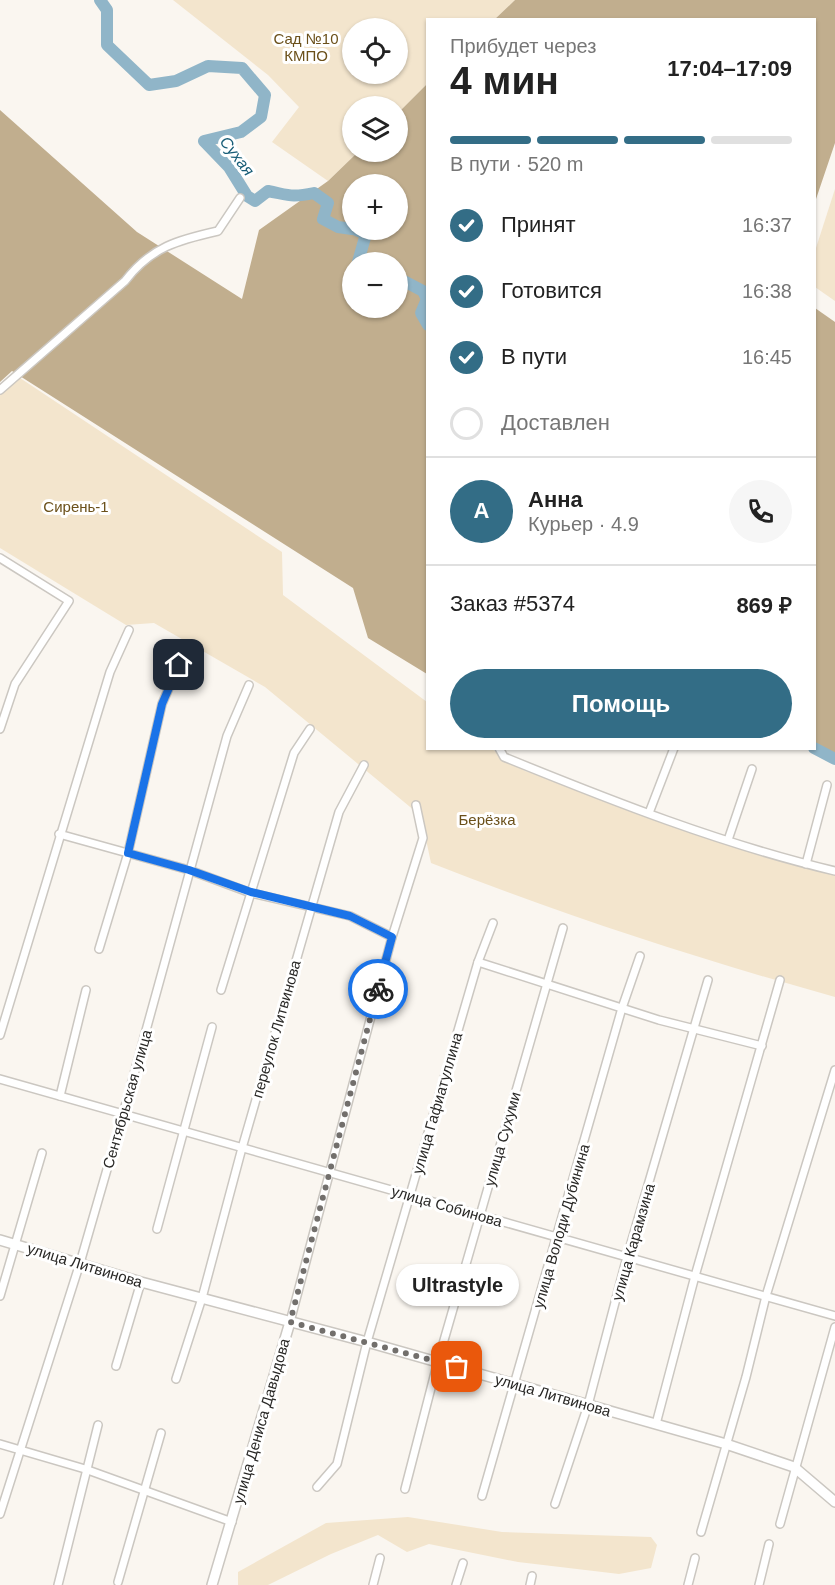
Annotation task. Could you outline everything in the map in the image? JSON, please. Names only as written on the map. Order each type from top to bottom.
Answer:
[{"type":"street","points":[[0,390],[125,281],[138,265],[177,240],[218,231],[240,198]]},
{"type":"street","points":[[0,558],[69,601],[15,684],[0,729]]},
{"type":"street","points":[[0,1035],[59,834],[110,672],[129,630]]},
{"type":"street","points":[[99,949],[128,853],[162,704],[187,646]]},
{"type":"street","name":"Сентябрьская улица","points":[[0,1514],[80,1263],[226,736],[249,684]]},
{"type":"street","points":[[221,990],[294,753],[310,729]]},
{"type":"street","points":[[500,750],[504,757],[649,813],[728,840],[835,871]]},
{"type":"street","points":[[649,813],[673,750]]},
{"type":"street","name":"переулок Литвинова","points":[[176,1379],[202,1298],[242,1148],[339,812],[364,765]]},
{"type":"street","points":[[728,840],[752,769]]},
{"type":"street","points":[[806,864],[827,785]]},
{"type":"street","name":"улица Дениса Давыдова","points":[[212,1585],[290,1322],[392,937],[423,838],[416,804]]},
{"type":"street","points":[[59,834],[189,870],[251,892],[350,916],[392,937]]},
{"type":"street","name":"улица Гафиатуллина","points":[[317,1487],[337,1464],[367,1342],[478,962],[493,923]]},
{"type":"street","name":"улица Сухуми","points":[[405,1489],[438,1361],[562,928]]},
{"type":"street","name":"улица Володи Дубинина","points":[[482,1496],[622,1008],[640,956]]},
{"type":"street","points":[[478,962],[696,1030],[762,1046]]},
{"type":"street","name":"улица Карамзина","points":[[555,1504],[588,1405],[627,1257],[696,1030],[708,980]]},
{"type":"street","points":[[656,1424],[695,1276],[780,980]]},
{"type":"street","points":[[60,1096],[86,990]]},
{"type":"street","points":[[157,1229],[212,1027]]},
{"type":"street","points":[[701,1532],[766,1296],[835,1070]]},
{"type":"street","name":"улица Собинова","points":[[0,1079],[835,1316]]},
{"type":"street","name":"улица Литвинова","points":[[0,1296],[42,1153]]},
{"type":"street","name":"улица Литвинова","points":[[0,1240],[141,1282],[438,1361],[726,1443],[794,1467],[835,1502]]},
{"type":"street","points":[[116,1366],[141,1282]]},
{"type":"street","points":[[780,1524],[794,1467],[835,1327]]},
{"type":"street","points":[[57,1585],[98,1425]]},
{"type":"street","points":[[118,1582],[161,1433]]},
{"type":"street","points":[[0,1444],[86,1469],[232,1522]]},
{"type":"street","points":[[759,1585],[769,1544]]},
{"type":"street","points":[[373,1585],[380,1558]]},
{"type":"street","points":[[688,1585],[695,1558]]},
{"type":"street","points":[[456,1585],[463,1563]]},
{"type":"street","points":[[530,1585],[532,1576]]},
{"type":"green space","name":"Сад №10 КМПО","points":[[173,0],[515,0],[496,18],[426,18],[426,85],[408,103],[408,96],[342,96],[342,162],[348,162],[328,181],[272,142],[299,107],[268,75]]},
{"type":"green space","points":[[835,189],[835,301],[816,288],[816,248]]},
{"type":"green space","points":[[17,376],[282,552],[283,595],[426,701],[426,750],[494,750],[525,771],[835,875],[835,997],[631,935],[531,901],[431,863],[421,816],[265,687],[154,623],[126,625],[0,548],[0,395]]},
{"type":"green space","points":[[408,1517],[502,1532],[651,1537],[657,1545],[651,1568],[619,1574],[518,1562],[429,1544],[407,1552],[378,1535],[331,1554],[268,1585],[238,1585],[238,1572],[326,1523]]},
{"type":"shaded area","points":[[515,0],[835,0],[835,143],[816,199],[816,18],[496,18]]},
{"type":"shaded area","points":[[426,85],[426,673],[368,638],[353,588],[12,371],[0,382],[0,110],[137,232],[242,299],[259,230],[328,181],[348,162],[408,162],[408,103]]},
{"type":"shaded area","points":[[816,309],[835,322],[835,762],[816,749]]},
{"type":"waterway","name":"Сухая","points":[[100,0],[107,10],[107,45],[149,85],[176,81],[208,66],[242,68],[265,95],[261,117],[241,132],[204,141],[229,167],[247,196],[255,201],[268,191],[295,196],[314,193],[328,203],[323,219],[342,228]]},
{"type":"waterway","name":"Сухая","points":[[361,252],[364,240]]},
{"type":"waterway","name":"Сухая","points":[[408,283],[423,291],[426,297]]},
{"type":"waterway","name":"Сухая","points":[[426,301],[421,313],[426,322]]},
{"type":"waterway","name":"Сухая","points":[[816,749],[835,759]]},
{"type":"way so far","points":[[378,989],[290,1322],[457,1367]]},
{"type":"place","name":"Ultrastyle","points":[[457,1367]]},
{"type":"route","points":[[179,665],[162,704],[128,853],[189,870],[251,892],[350,916],[392,937],[378,989]]},
{"type":"park label","name":"Сирень-1","points":[[76,506]]},
{"type":"park label","name":"Берёзка","points":[[487,819]]}]
